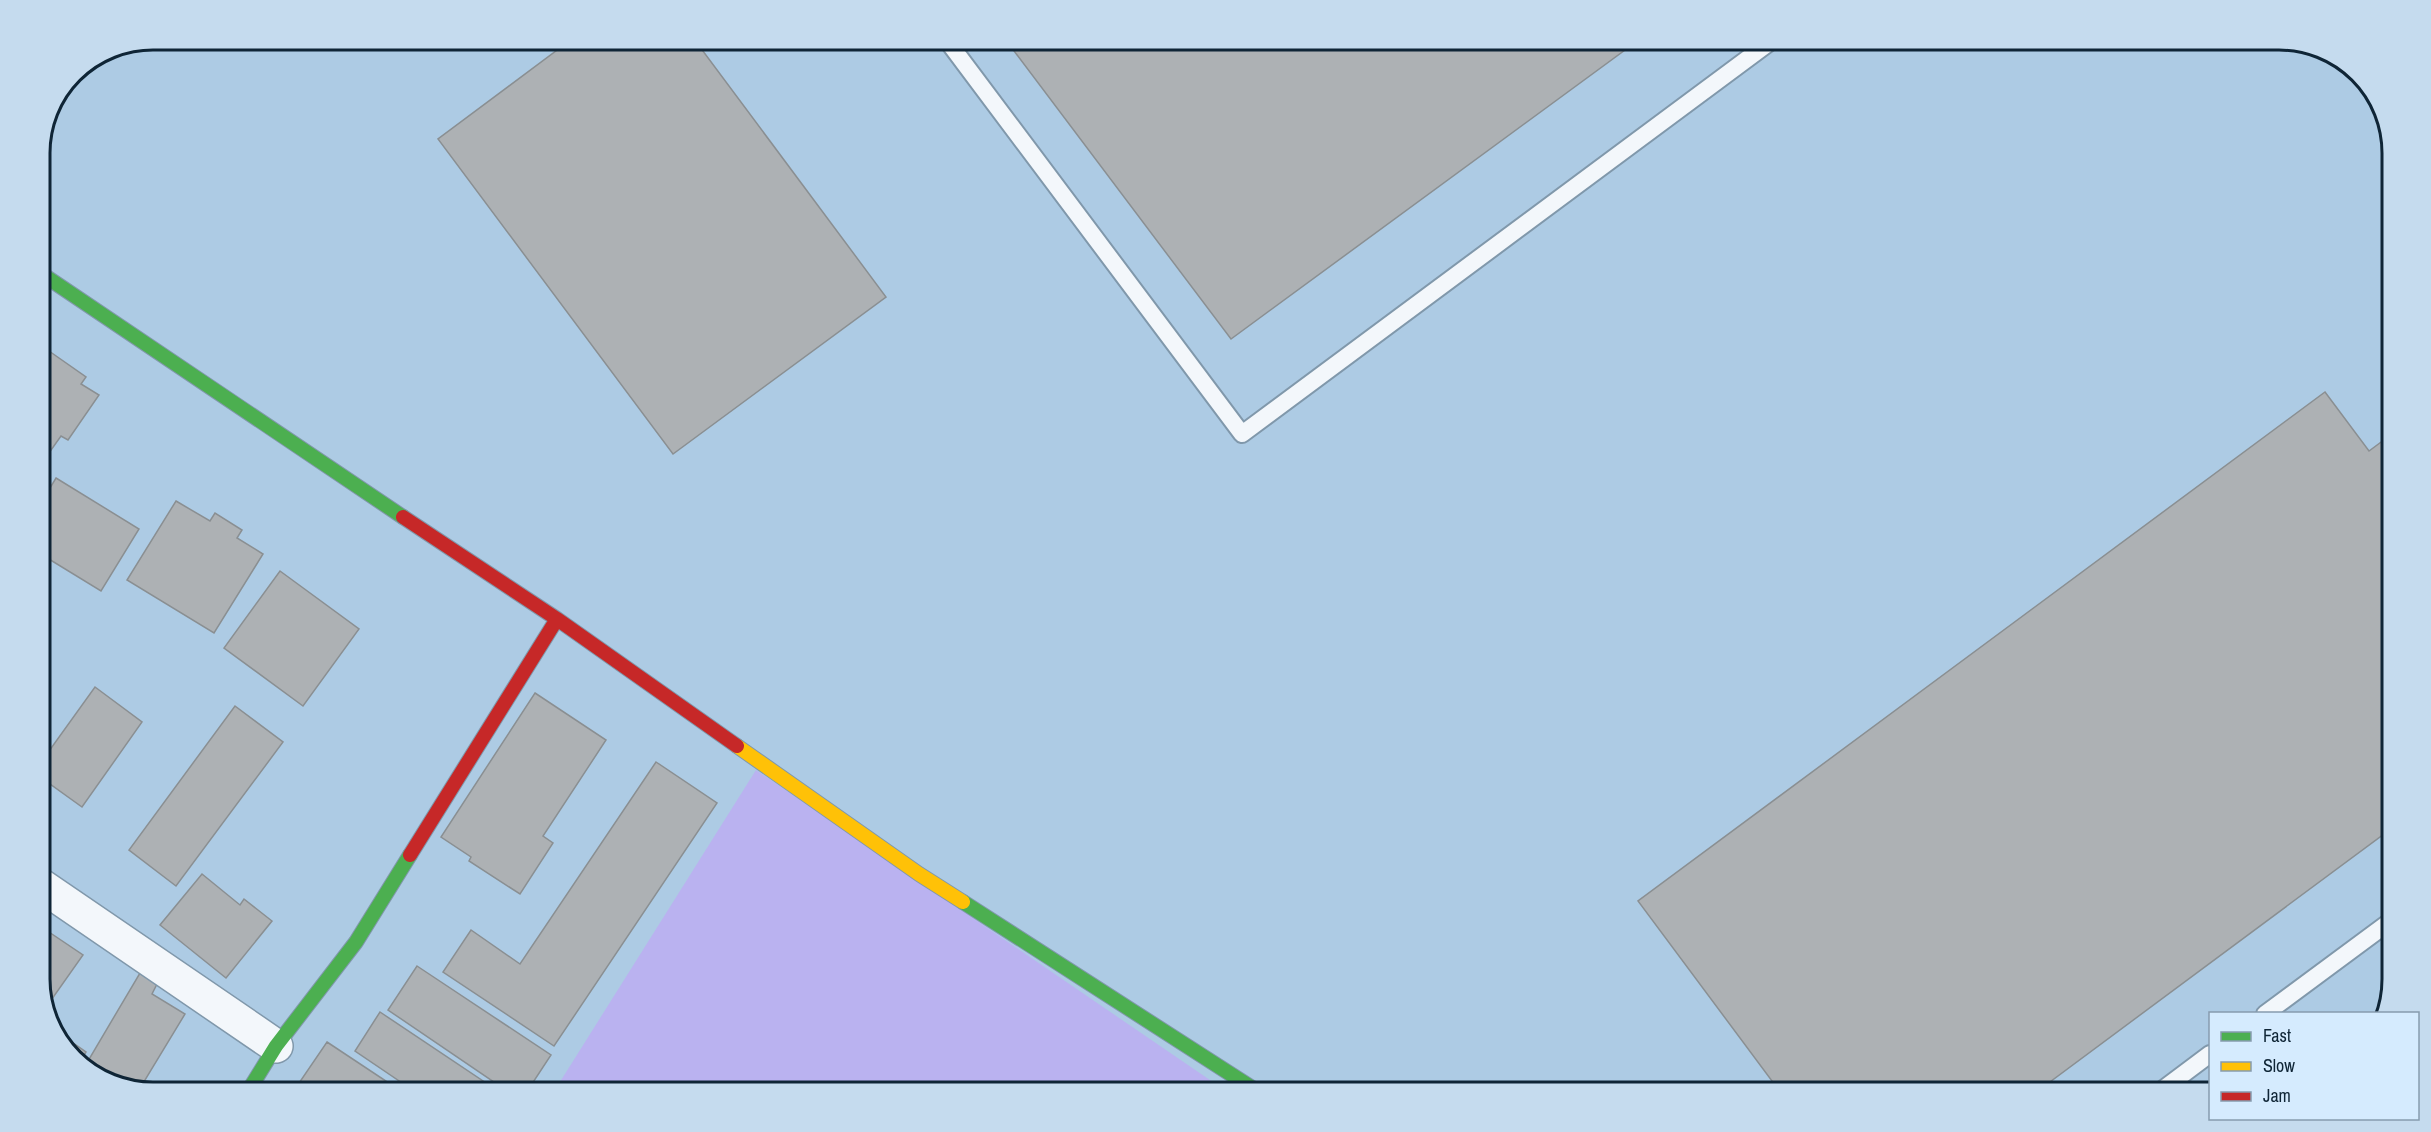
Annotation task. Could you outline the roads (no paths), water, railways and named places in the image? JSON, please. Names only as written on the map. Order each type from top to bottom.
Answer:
[{"type":"street","points":[[50,279],[557,619],[919,874],[1243,1082]]},
{"type":"street","points":[[254,1082],[276,1046],[356,942],[557,619]]},
{"type":"street","points":[[50,891],[276,1046]]},
{"type":"lane","points":[[954,50],[1242,434],[1759,50]]},
{"type":"lane","points":[[2268,1012],[2382,927]]},
{"type":"lane","points":[[2173,1082],[2209,1055]]}]
